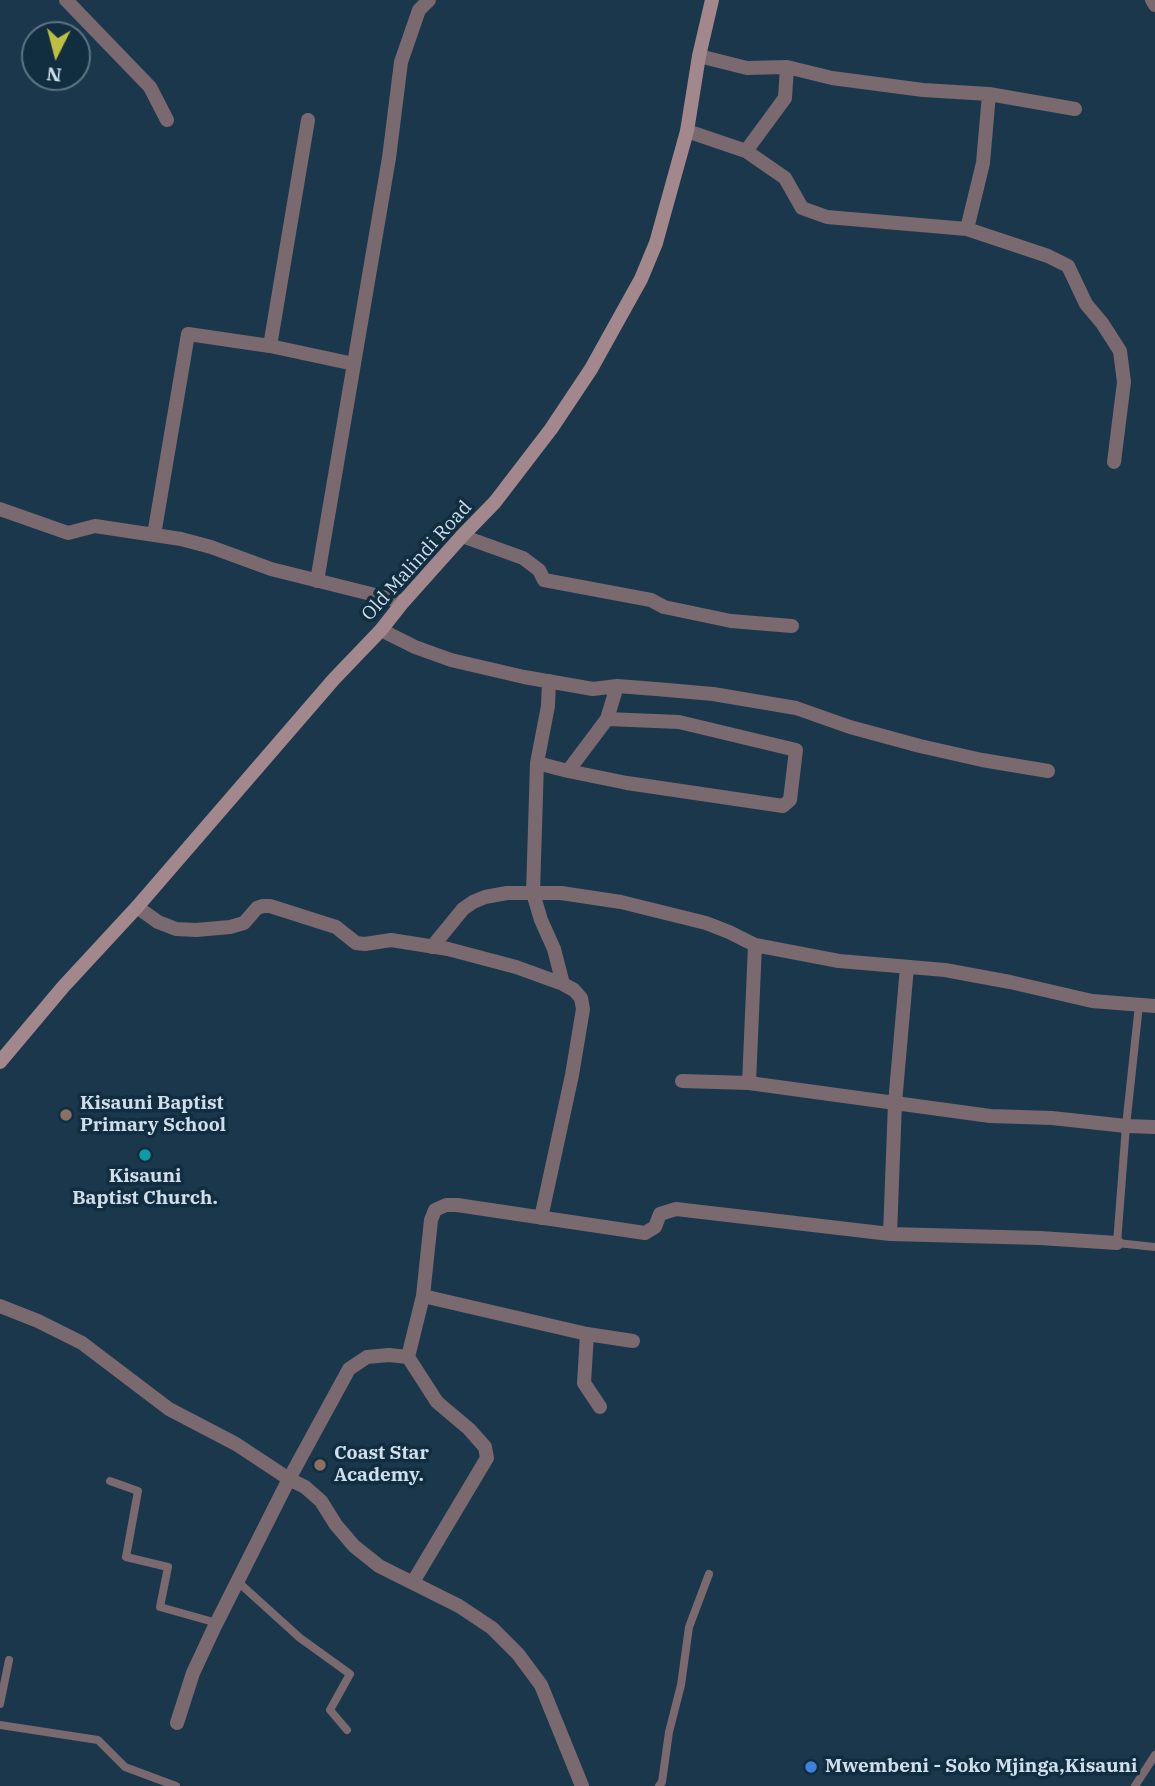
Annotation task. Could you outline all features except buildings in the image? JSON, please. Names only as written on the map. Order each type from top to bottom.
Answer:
[{"type":"main road","name":"Old Malindi Road","points":[[0,1062],[334,680],[495,502],[584,379],[641,279],[656,243],[687,131],[699,56],[712,0]]},
{"type":"street","points":[[66,0],[150,87],[167,120]]},
{"type":"street","points":[[317,581],[389,158],[401,62],[419,10],[429,0]]},
{"type":"street","points":[[1152,0],[1155,5]]},
{"type":"street","points":[[699,56],[747,68],[786,67],[832,78],[923,90],[989,94],[1076,109]]},
{"type":"street","points":[[746,150],[785,98],[786,67]]},
{"type":"street","points":[[967,229],[983,163],[989,94]]},
{"type":"street","points":[[270,346],[308,120]]},
{"type":"street","points":[[687,131],[746,150],[785,178],[802,208],[827,216],[967,229],[1048,256],[1068,266],[1086,304],[1120,351],[1124,382],[1114,462]]},
{"type":"street","points":[[154,535],[188,334],[270,346],[354,364]]},
{"type":"street","points":[[0,509],[68,533],[95,526],[211,547],[253,563],[403,603]]},
{"type":"street","points":[[462,536],[523,558],[539,570],[544,580],[651,600],[664,607],[731,621],[792,626]]},
{"type":"street","points":[[381,630],[415,647],[451,660],[549,681],[593,689],[617,686],[713,694],[796,708],[850,727],[920,746],[1048,771]]},
{"type":"street","points":[[549,681],[548,706],[537,763],[533,893],[554,949],[563,984]]},
{"type":"street","points":[[568,771],[607,719],[617,686]]},
{"type":"street","points":[[537,763],[627,783],[783,806],[790,800],[796,750],[679,722],[607,719]]},
{"type":"street","points":[[432,947],[463,909],[473,902],[507,893],[561,893],[621,902],[706,923],[755,944],[839,961],[945,970],[1093,1001],[1155,1006]]},
{"type":"street","points":[[137,907],[158,922],[176,929],[196,930],[244,923],[257,908],[270,906],[336,927],[355,943],[391,940],[432,947],[516,967],[574,990],[581,998],[583,1009],[541,1217]]},
{"type":"street","points":[[749,1083],[755,944]]},
{"type":"street","points":[[890,1234],[895,1103],[907,967]]},
{"type":"street","points":[[682,1081],[749,1083],[990,1116],[1052,1118],[1155,1127]]},
{"type":"street","points":[[413,1582],[487,1458],[485,1447],[469,1429],[437,1402],[408,1357],[423,1296],[431,1220],[435,1210],[457,1205],[645,1233],[655,1227],[660,1214],[676,1209],[890,1234],[1116,1243]]},
{"type":"street","points":[[423,1296],[587,1334],[633,1341]]},
{"type":"street","points":[[0,1306],[82,1343],[169,1409],[236,1444],[305,1487],[321,1500],[336,1525],[354,1546],[379,1566],[459,1606],[492,1628],[518,1654],[541,1685],[582,1786]]},
{"type":"street","points":[[587,1334],[584,1383],[600,1407]]},
{"type":"street","points":[[177,1723],[193,1673],[216,1623],[289,1479],[349,1369],[367,1357],[408,1357]]},
{"type":"lane","points":[[1139,1004],[1116,1243],[1155,1247]]},
{"type":"lane","points":[[110,1481],[138,1491],[126,1557],[168,1567],[160,1607],[216,1623]]},
{"type":"lane","points":[[659,1786],[681,1685],[689,1627],[709,1574]]},
{"type":"lane","points":[[237,1581],[300,1638],[350,1674],[330,1710],[347,1730]]},
{"type":"lane","points":[[0,1704],[9,1660]]},
{"type":"lane","points":[[0,1725],[98,1740],[125,1767],[176,1786]]},
{"type":"lane","points":[[1135,1786],[1155,1755]]},
{"type":"place","name":"Kisauni Baptist Primary School","points":[[66,1115]]},
{"type":"place","name":"Kisauni Baptist Church.","points":[[145,1155]]},
{"type":"place","name":"Coast Star Academy.","points":[[320,1465]]},
{"type":"place","name":"Mwembeni - Soko Mjinga,Kisauni","points":[[811,1767]]}]
